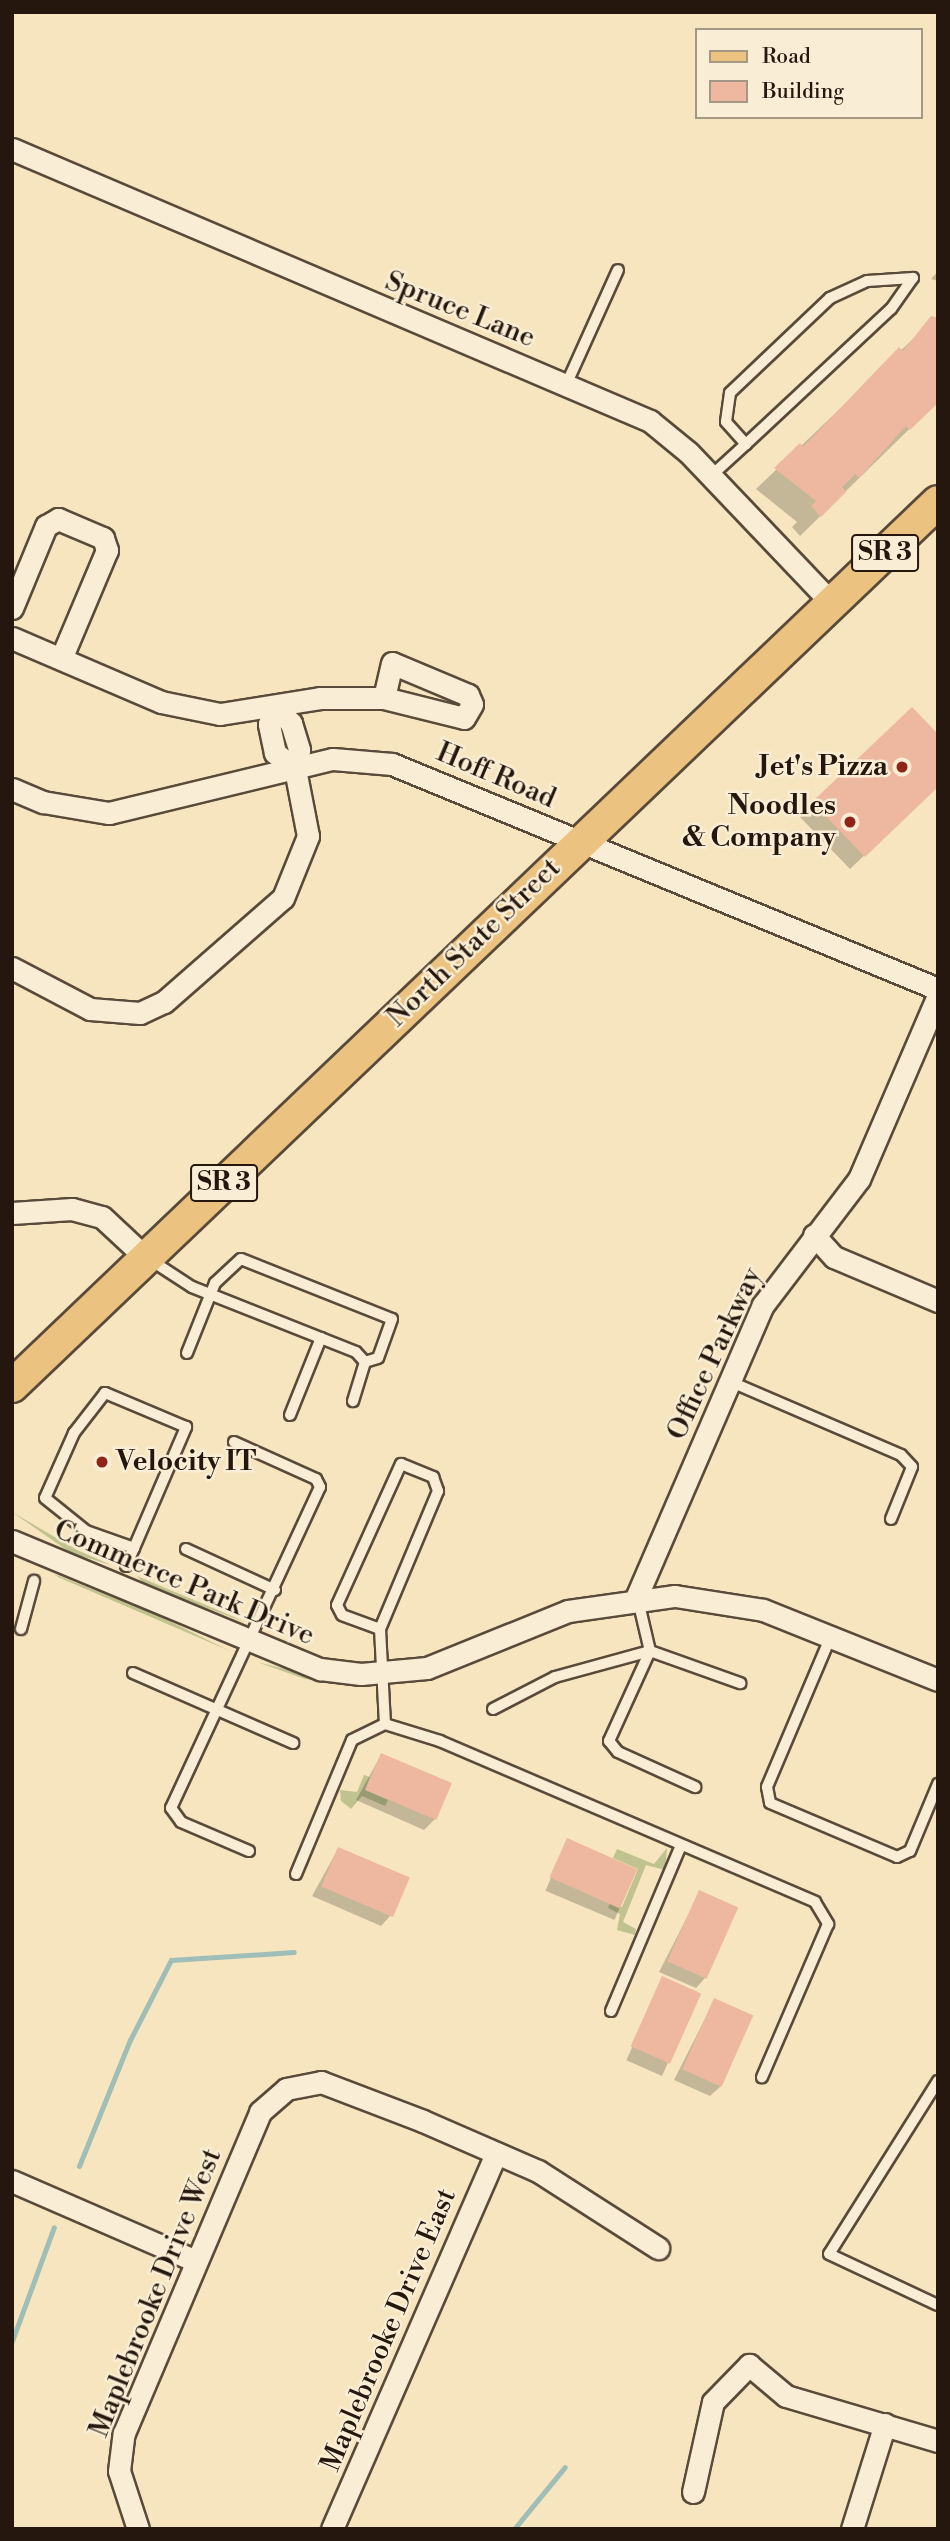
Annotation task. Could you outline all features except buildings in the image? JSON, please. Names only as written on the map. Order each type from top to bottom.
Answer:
[{"type":"main road","name":"North State Street","points":[[12,1386],[576,844],[938,502]]},
{"type":"street","name":"Spruce Lane","points":[[12,149],[650,421],[712,475],[832,603]]},
{"type":"street","points":[[12,608],[46,526],[58,519],[103,538],[107,550],[61,659]]},
{"type":"street","points":[[12,638],[161,702],[220,714],[277,709],[320,698],[384,698]]},
{"type":"street","points":[[12,968],[103,1011],[140,1013],[164,1002],[283,898],[308,836],[295,769],[275,753],[269,724],[277,709]]},
{"type":"street","name":"Hoff Road","points":[[12,789],[54,804],[109,813],[333,759],[392,764],[513,811],[576,844],[938,989]]},
{"type":"street","name":"Office Parkway","points":[[636,1598],[763,1304],[877,1143],[938,996]]},
{"type":"street","points":[[12,1213],[72,1209],[102,1217],[146,1258]]},
{"type":"street","points":[[814,1235],[834,1257],[938,1301]]},
{"type":"street","name":"Commerce Park Drive","points":[[12,1541],[44,1560],[122,1576],[250,1644],[320,1669],[384,1674],[458,1659],[568,1611],[636,1598],[722,1600],[831,1636],[938,1680]]},
{"type":"street","name":"Maplebrooke Drive West","points":[[138,2529],[121,2483],[124,2433],[260,2112],[286,2089],[312,2082],[340,2087],[496,2153]]},
{"type":"street","points":[[496,2153],[538,2171],[658,2248]]},
{"type":"street","name":"Maplebrooke Drive East","points":[[331,2529],[496,2153]]},
{"type":"street","points":[[12,2181],[196,2261]]},
{"type":"street","points":[[693,2492],[713,2402],[748,2365],[786,2396],[938,2441]]},
{"type":"street","points":[[852,2529],[886,2424]]},
{"type":"lane","points":[[566,385],[618,270]]},
{"type":"lane","points":[[712,475],[746,444],[891,309],[913,278],[867,281],[831,298],[730,393],[726,422],[746,444]]},
{"type":"lane","points":[[146,1258],[210,1294],[321,1338],[365,1362]]},
{"type":"lane","points":[[187,1353],[210,1294],[236,1261],[257,1263],[392,1319],[382,1351],[365,1362],[353,1401]]},
{"type":"lane","points":[[290,1415],[321,1338]]},
{"type":"lane","points":[[729,1381],[901,1455],[912,1467],[891,1519]]},
{"type":"lane","points":[[122,1576],[186,1427],[105,1393],[74,1433],[45,1497],[86,1531],[134,1548]]},
{"type":"lane","points":[[234,1443],[319,1483],[275,1590],[172,1808],[181,1822],[249,1851]]},
{"type":"lane","points":[[380,1629],[342,1615],[337,1605],[401,1464],[433,1477],[438,1491],[380,1629],[385,1724]]},
{"type":"lane","points":[[186,1549],[275,1590]]},
{"type":"lane","points":[[21,1629],[34,1581]]},
{"type":"lane","points":[[636,1598],[645,1611],[650,1651],[609,1741],[618,1752],[695,1787]]},
{"type":"lane","points":[[831,1636],[767,1787],[770,1802],[897,1857],[910,1851],[938,1784]]},
{"type":"lane","points":[[493,1709],[555,1677],[650,1651],[740,1683]]},
{"type":"lane","points":[[133,1672],[293,1743]]},
{"type":"lane","points":[[296,1874],[352,1740],[385,1724],[440,1741],[815,1902],[828,1924],[762,2077]]},
{"type":"lane","points":[[611,2011],[633,1946],[681,1845]]},
{"type":"lane","points":[[938,2081],[829,2254],[938,2305]]},
{"type":"green space","points":[[72,1348],[74,1353],[12,1378],[12,1372]]},
{"type":"green space","points":[[12,1512],[77,1550],[111,1565],[71,1553]]},
{"type":"green space","points":[[54,1574],[155,1614],[230,1651],[60,1578]]},
{"type":"green space","points":[[137,1576],[234,1617],[244,1622],[144,1584]]},
{"type":"green space","points":[[257,1662],[313,1676],[367,1686],[305,1679]]},
{"type":"green space","points":[[364,1775],[370,1777],[365,1790],[388,1800],[385,1806],[362,1796],[351,1809],[341,1801],[340,1790],[357,1792]]},
{"type":"green space","points":[[667,1848],[665,1870],[646,1865],[623,1922],[636,1929],[635,1935],[617,1930],[620,1914],[608,1908],[610,1903],[622,1907],[638,1869],[613,1858],[617,1849],[654,1864]]},
{"type":"waterway","points":[[79,2166],[130,2040],[171,1960],[294,1952]]},
{"type":"waterway","points":[[12,2341],[54,2227]]},
{"type":"waterway","points":[[514,2529],[565,2467]]},
{"type":"place","name":"Jet's Pizza","points":[[902,767]]},
{"type":"place","name":"Noodles & Company","points":[[850,822]]},
{"type":"place","name":"Velocity IT","points":[[102,1462]]}]
